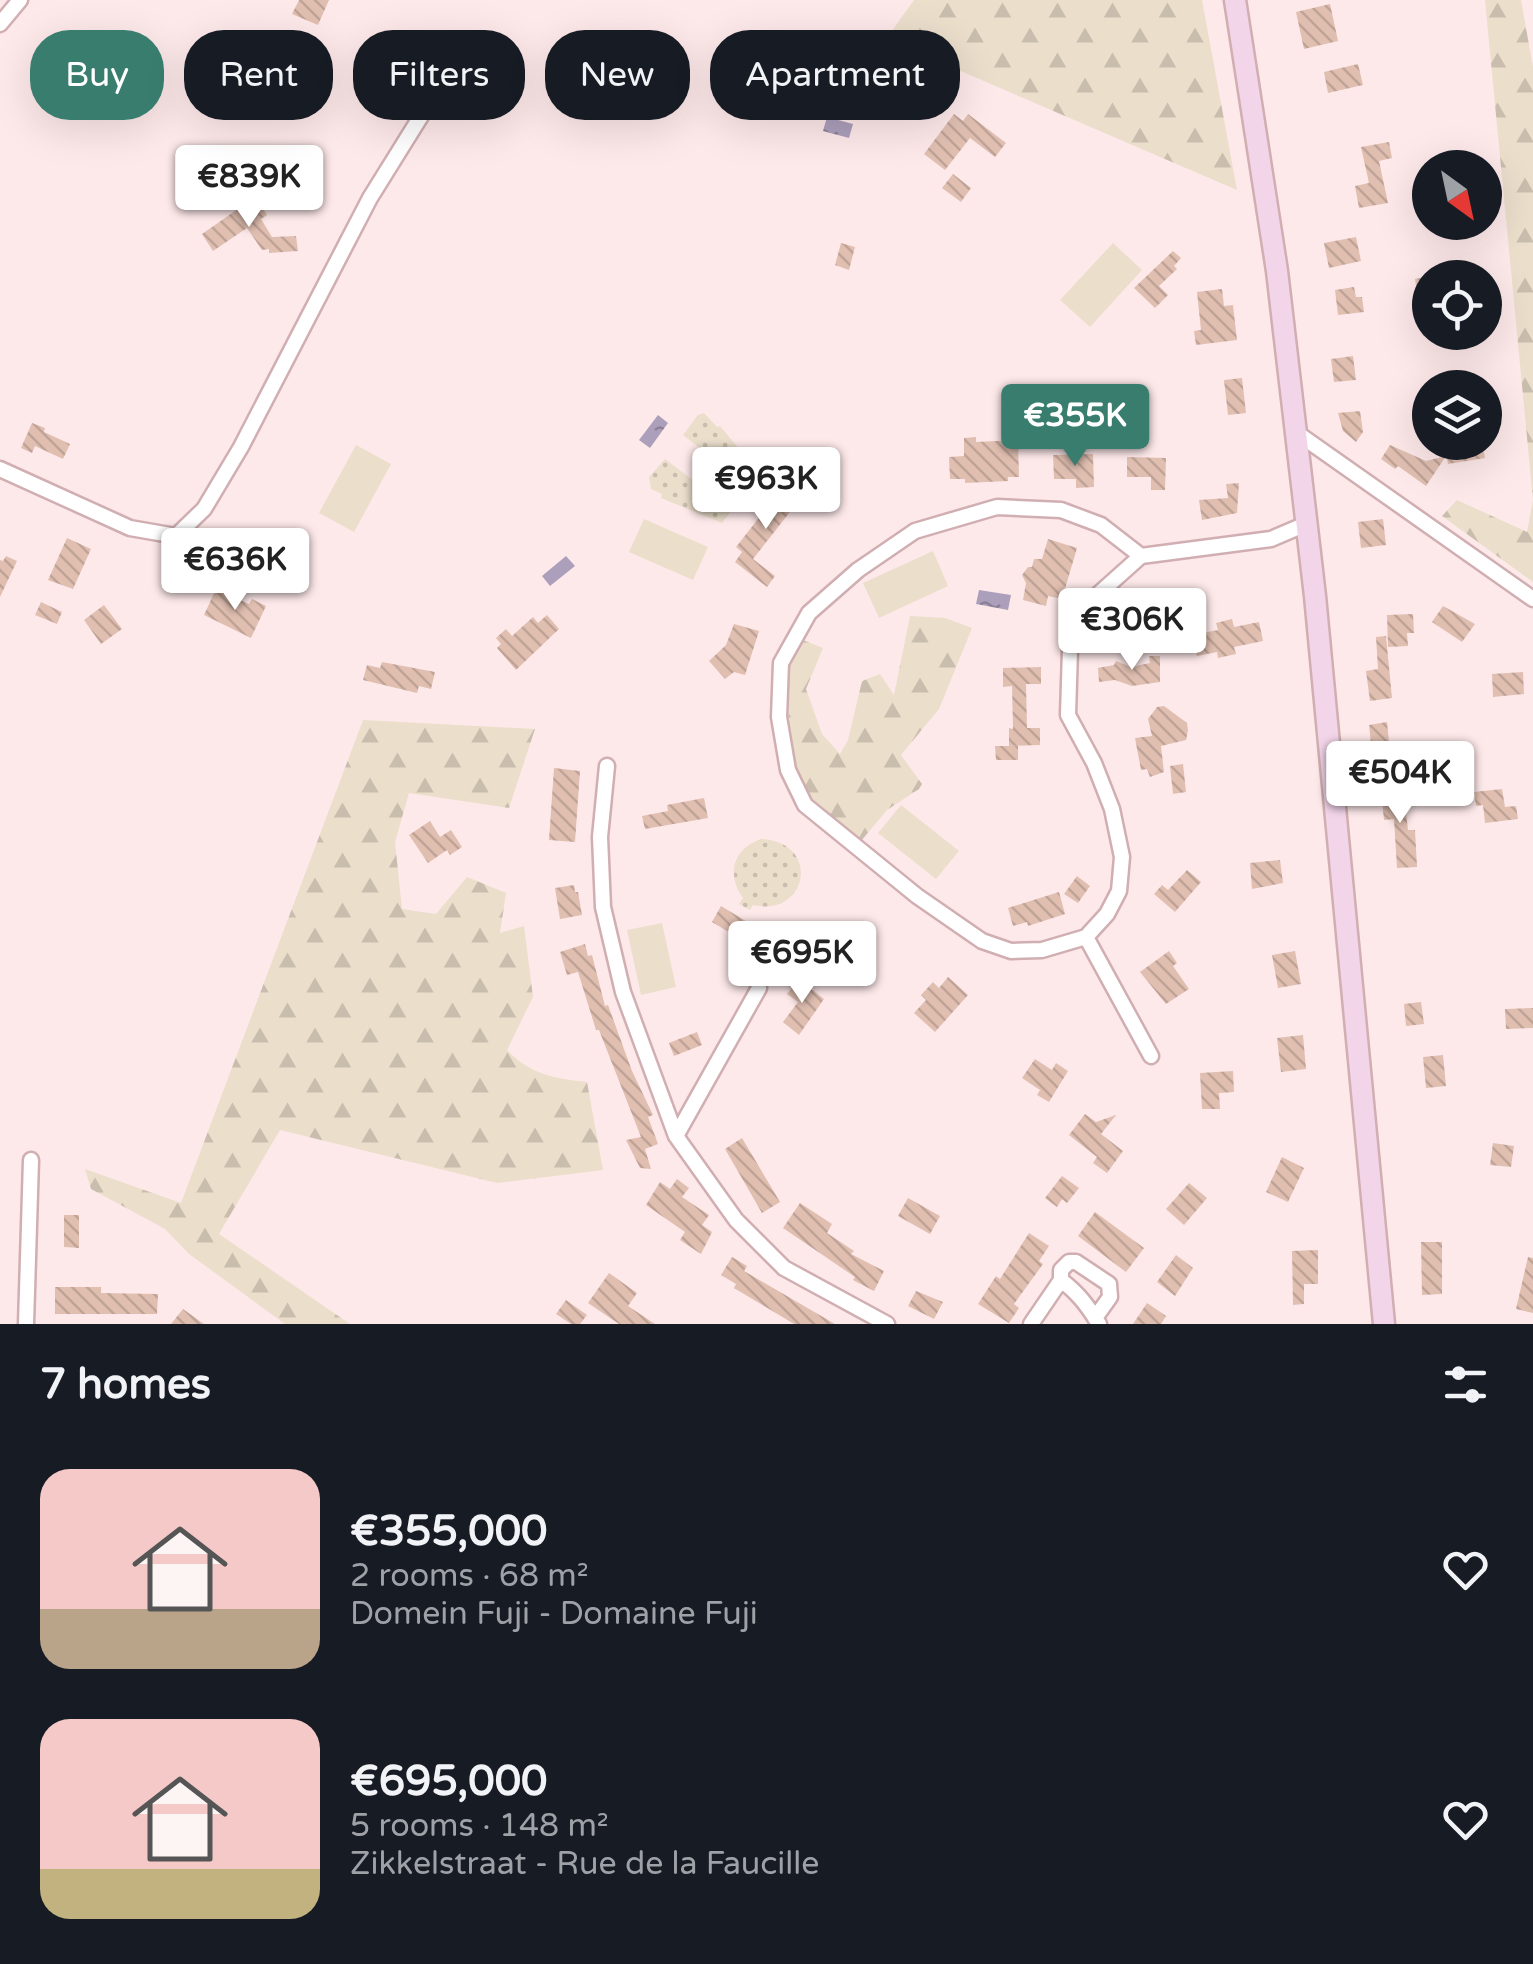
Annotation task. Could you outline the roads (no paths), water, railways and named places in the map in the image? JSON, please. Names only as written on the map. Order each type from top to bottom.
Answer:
[{"type":"main road","points":[[1235,0],[1278,271],[1297,433],[1384,1324]]},
{"type":"street","points":[[0,24],[20,0]]},
{"type":"street","points":[[0,469],[130,528],[176,536],[204,509],[232,463],[370,198],[419,120]]},
{"type":"street","points":[[1297,433],[1533,600]]},
{"type":"street","points":[[1141,556],[1101,525],[1062,510],[997,507],[914,530],[858,570],[809,613],[781,663],[779,716],[788,770],[804,806],[917,896],[982,941],[1011,951],[1042,950],[1086,937],[1108,914],[1119,891],[1122,857],[1112,809],[1068,714],[1070,650],[1094,598],[1141,556],[1271,539],[1306,524]]},
{"type":"street","points":[[1271,539],[1308,548]]},
{"type":"street","points":[[606,766],[600,838],[603,907],[623,992],[676,1136],[736,1220],[784,1268],[886,1324]]},
{"type":"street","points":[[1086,937],[1151,1056]]},
{"type":"street","points":[[676,1136],[760,988]]},
{"type":"street","points":[[26,1324],[31,1160]]},
{"type":"street","points":[[1031,1324],[1061,1280],[1064,1265],[1076,1262],[1109,1284],[1110,1297],[1097,1321]]},
{"type":"street","points":[[1061,1280],[1083,1297],[1097,1321]]},
{"type":"water","points":[[826,120],[853,124],[849,138],[823,131]]},
{"type":"water","points":[[658,415],[668,423],[650,448],[639,440]]},
{"type":"water","points":[[566,556],[575,566],[550,586],[542,576]]},
{"type":"water","points":[[979,590],[1011,595],[1008,610],[976,604]]}]
